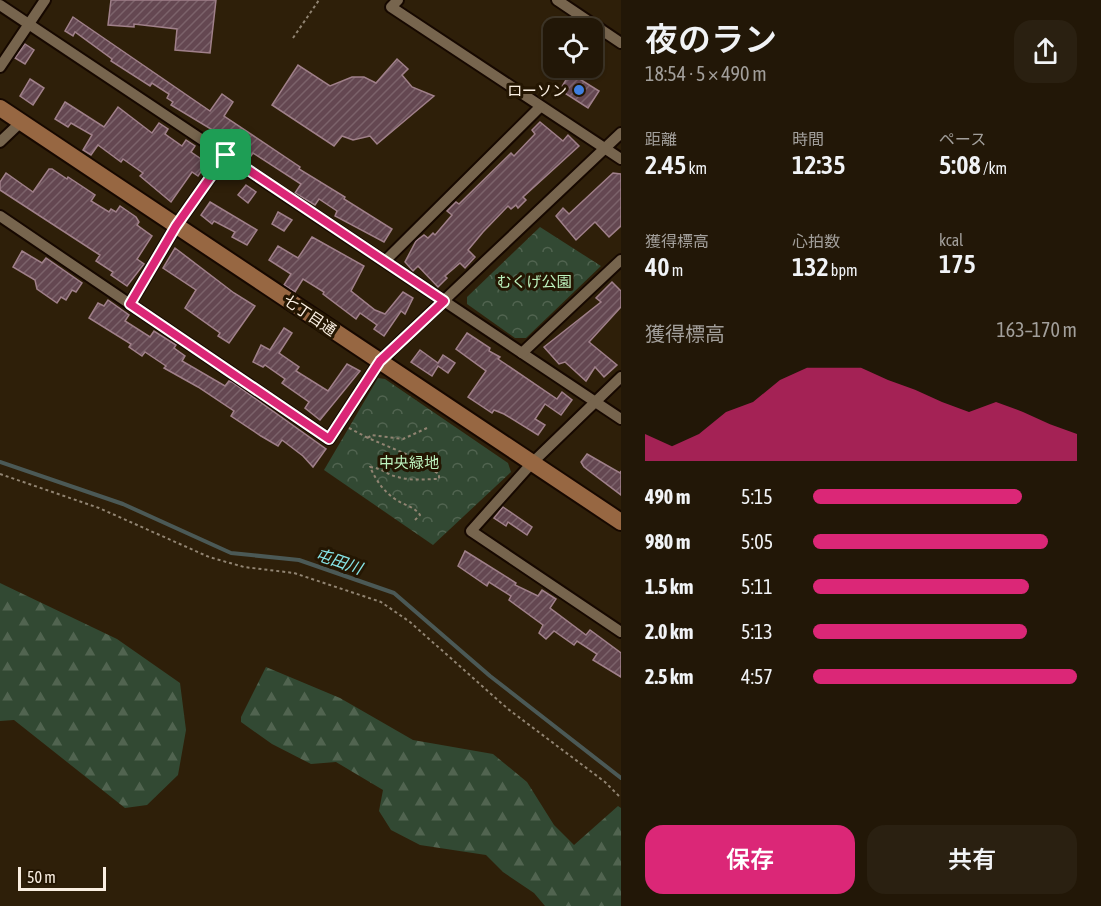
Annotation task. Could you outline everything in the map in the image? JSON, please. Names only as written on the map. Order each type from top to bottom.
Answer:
[{"type":"street","points":[[0,67],[45,0]]},
{"type":"street","points":[[398,0],[391,7],[621,159]]},
{"type":"street","points":[[557,0],[621,43]]},
{"type":"street","points":[[0,5],[621,419]]},
{"type":"street","points":[[385,261],[540,107]]},
{"type":"street","name":"七丁目通","points":[[0,108],[621,522]]},
{"type":"street","points":[[0,142],[21,122]]},
{"type":"street","points":[[0,216],[329,439],[380,361],[621,133]]},
{"type":"street","points":[[130,304],[176,226],[226,155]]},
{"type":"street","points":[[522,353],[621,260]]},
{"type":"street","points":[[621,377],[532,463],[471,531],[621,632]]},
{"type":"path","points":[[293,38],[319,0]]},
{"type":"path","points":[[346,427],[406,454],[439,474],[439,479],[408,479],[395,477],[380,468],[370,467],[376,480],[386,491],[395,499],[416,510],[420,515],[415,520]]},
{"type":"path","points":[[368,438],[371,435],[403,438],[427,428]]},
{"type":"path","points":[[0,474],[99,508],[209,557],[244,567],[294,573],[381,602],[410,622],[490,694],[605,782],[621,798]]},
{"type":"green space","name":"むくげ公園","points":[[540,227],[601,266],[526,338],[515,338],[467,304],[467,297]]},
{"type":"green space","name":"中央緑地","points":[[378,378],[385,379],[508,463],[511,472],[433,545],[324,470]]},
{"type":"green space","points":[[0,583],[117,639],[180,683],[186,730],[178,775],[147,805],[125,808],[14,720],[0,721]]},
{"type":"green space","points":[[266,667],[340,698],[413,740],[493,754],[527,782],[554,825],[574,845],[618,806],[621,808],[621,906],[545,906],[534,893],[503,872],[486,855],[420,845],[391,830],[379,811],[383,790],[336,762],[311,764],[272,744],[241,722],[241,717]]},
{"type":"building","points":[[111,0],[216,0],[210,53],[175,50],[177,29],[134,24],[134,27],[108,25]]},
{"type":"building","points":[[73,17],[210,111],[222,94],[233,102],[224,116],[300,167],[299,169],[392,229],[384,242],[335,216],[337,211],[319,199],[315,205],[295,193],[301,184],[253,153],[248,160],[213,137],[216,132],[171,105],[173,102],[167,98],[169,94],[152,83],[150,86],[111,61],[112,59],[75,32],[73,36],[65,31]]},
{"type":"building","points":[[25,44],[34,50],[25,64],[15,58]]},
{"type":"building","points":[[397,59],[408,69],[402,75],[412,87],[434,96],[377,144],[370,136],[353,140],[342,136],[334,146],[272,105],[298,65],[330,86],[352,77],[364,77],[376,83]]},
{"type":"building","name":"ローソン","points":[[567,78],[578,78],[599,91],[588,108],[560,90]]},
{"type":"building","points":[[30,79],[44,88],[33,105],[20,96]]},
{"type":"building","points":[[65,102],[104,127],[118,107],[152,133],[159,123],[168,129],[165,134],[182,146],[186,140],[195,146],[191,152],[207,163],[198,176],[192,172],[171,202],[140,176],[143,173],[123,159],[121,162],[98,145],[91,155],[83,150],[92,135],[71,123],[68,127],[55,119]]},
{"type":"building","points":[[540,122],[563,141],[568,135],[579,146],[523,197],[526,200],[518,208],[516,205],[511,209],[508,206],[483,232],[468,250],[475,257],[465,268],[460,263],[445,276],[447,278],[438,287],[418,266],[413,271],[405,262],[416,241],[424,235],[428,238],[433,233],[435,235],[452,215],[447,211],[456,202],[459,204],[511,153],[514,156],[535,134],[532,130]]},
{"type":"building","points":[[49,169],[67,179],[68,177],[95,195],[91,201],[109,212],[111,209],[116,212],[120,206],[136,217],[139,222],[137,225],[152,236],[137,259],[144,264],[127,286],[111,275],[113,272],[96,261],[100,255],[0,190],[0,182],[6,173],[33,192]]},
{"type":"building","points":[[613,173],[621,174],[621,226],[609,237],[595,222],[576,240],[556,216],[563,208],[569,214]]},
{"type":"building","points":[[246,185],[256,192],[248,203],[238,195]]},
{"type":"building","points":[[210,202],[257,230],[247,245],[232,237],[235,232],[214,221],[212,224],[201,215]]},
{"type":"building","points":[[278,212],[292,220],[284,231],[272,224]]},
{"type":"building","points":[[312,237],[364,266],[351,291],[375,310],[385,314],[403,292],[413,298],[405,314],[401,311],[384,336],[374,329],[377,325],[360,313],[356,319],[323,294],[324,292],[303,279],[295,292],[284,285],[291,274],[269,260],[278,246],[298,258]]},
{"type":"building","points":[[175,248],[234,293],[255,306],[229,343],[218,336],[220,333],[185,308],[196,290],[163,268]]},
{"type":"building","points":[[22,251],[42,263],[46,258],[82,283],[76,292],[72,290],[66,300],[61,297],[57,303],[37,289],[35,280],[13,267]]},
{"type":"building","points":[[612,282],[621,291],[621,307],[589,342],[617,365],[604,377],[595,367],[586,381],[565,362],[559,364],[544,347],[601,302],[596,298]]},
{"type":"building","points":[[108,300],[129,315],[125,321],[150,337],[154,331],[176,345],[174,348],[185,356],[182,361],[225,386],[229,381],[232,382],[326,449],[313,467],[282,440],[278,446],[261,436],[231,416],[234,411],[164,368],[166,366],[145,352],[142,356],[129,347],[131,344],[89,318],[98,303],[104,306]]},
{"type":"building","points":[[284,328],[292,333],[279,353],[299,367],[296,371],[328,391],[347,364],[360,371],[320,420],[305,408],[309,402],[282,383],[285,379],[265,365],[263,367],[253,362],[261,345],[270,350]]},
{"type":"building","points":[[467,333],[490,348],[489,351],[500,357],[498,359],[557,399],[562,392],[572,400],[561,415],[545,404],[535,419],[545,425],[538,435],[504,414],[494,410],[492,413],[468,397],[486,371],[456,349]]},
{"type":"building","points":[[420,350],[438,363],[443,355],[455,363],[448,373],[438,366],[432,376],[411,362]]},
{"type":"building","points":[[587,454],[620,473],[621,471],[621,495],[584,467],[581,462]]},
{"type":"building","points":[[503,507],[532,527],[527,535],[508,522],[506,526],[494,518]]},
{"type":"building","points":[[465,551],[516,583],[515,585],[538,596],[542,590],[556,599],[550,608],[586,635],[590,630],[621,653],[621,677],[593,660],[597,654],[577,641],[574,645],[554,631],[546,639],[539,633],[543,625],[509,600],[511,596],[489,582],[487,586],[458,566]]},
{"type":"waterway","name":"屯田川","points":[[0,462],[123,504],[231,553],[299,560],[394,593],[490,676],[621,778]]},
{"type":"place","name":"ローソン","points":[[579,90]]},
{"type":"route","points":[[226,155],[444,301],[380,361],[329,439],[130,304],[176,226],[226,155]]}]
